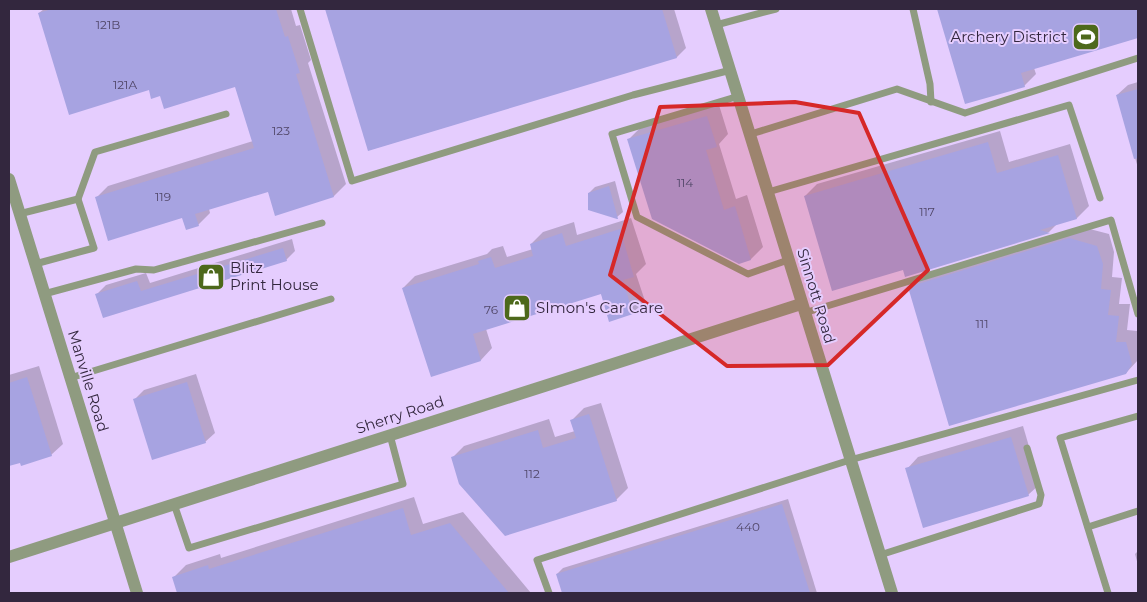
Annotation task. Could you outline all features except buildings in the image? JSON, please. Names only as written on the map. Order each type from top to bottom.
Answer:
[{"type":"street","name":"Sinnott Road","points":[[711,9],[752,134],[788,260],[892,593]]},
{"type":"street","name":"Manville Road","points":[[9,179],[137,593]]},
{"type":"street","name":"Sherry Road","points":[[9,557],[390,435],[803,309]]},
{"type":"lane","points":[[300,9],[352,181],[633,95],[731,70]]},
{"type":"lane","points":[[716,25],[776,9]]},
{"type":"lane","points":[[913,9],[930,84],[931,102]]},
{"type":"lane","points":[[752,134],[898,89],[964,113],[1138,58]]},
{"type":"lane","points":[[740,96],[612,134],[637,217],[748,274],[788,260]]},
{"type":"lane","points":[[768,192],[1069,105],[1100,198]]},
{"type":"lane","points":[[35,264],[94,248],[78,200],[95,152],[226,114]]},
{"type":"lane","points":[[19,214],[78,200]]},
{"type":"lane","points":[[803,309],[1111,220],[1138,314]]},
{"type":"lane","points":[[44,294],[136,269],[154,270],[322,223]]},
{"type":"lane","points":[[70,378],[331,300]]},
{"type":"lane","points":[[549,593],[538,560],[850,460],[1138,380]]},
{"type":"lane","points":[[1108,593],[1060,438],[1138,416]]},
{"type":"lane","points":[[174,504],[189,548],[403,484],[390,435]]},
{"type":"lane","points":[[880,555],[1039,504],[1041,495],[1027,448]]},
{"type":"lane","points":[[1088,527],[1138,511]]},
{"type":"highlighted area","points":[[795,102],[859,113],[928,270],[828,365],[727,366],[610,275],[660,107]]},
{"type":"place","name":"Archery District","points":[[1086,37]]},
{"type":"place","name":"Blitz Print House","points":[[211,277]]},
{"type":"place","name":"SImon's Car Care","points":[[517,308]]}]
